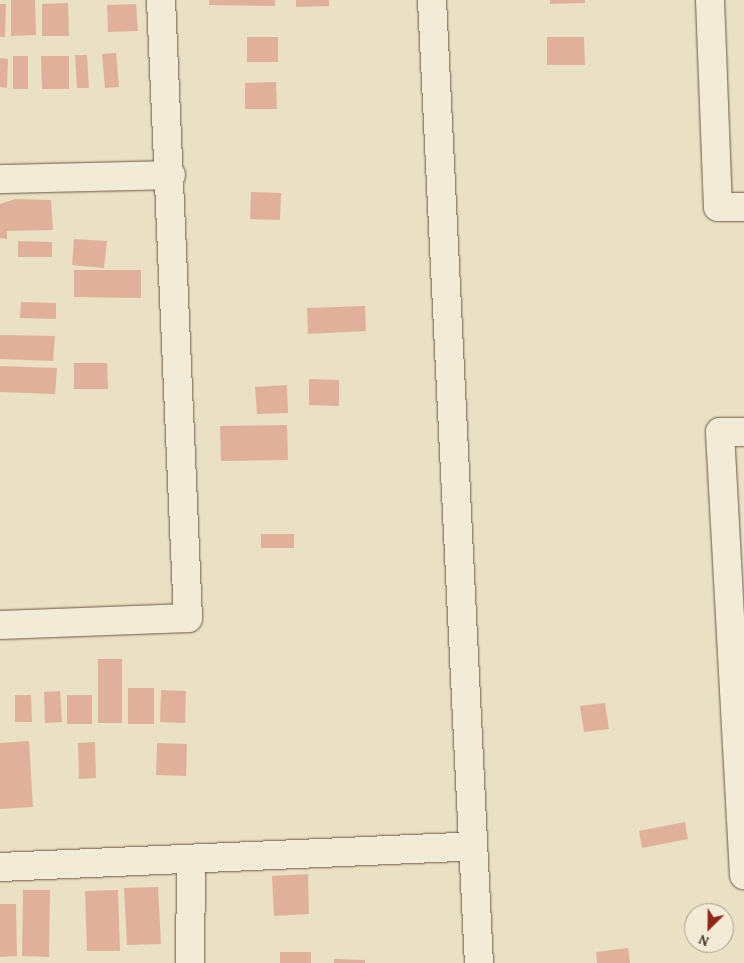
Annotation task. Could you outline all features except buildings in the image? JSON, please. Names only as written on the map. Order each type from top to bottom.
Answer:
[{"type":"street","points":[[0,625],[188,618],[171,175],[162,0]]},
{"type":"street","points":[[432,0],[479,963]]},
{"type":"street","points":[[710,0],[718,207],[744,207]]},
{"type":"street","points":[[0,179],[171,175]]},
{"type":"street","points":[[744,432],[720,432],[744,875]]},
{"type":"street","points":[[0,867],[191,861],[473,846]]},
{"type":"street","points":[[190,963],[191,861]]}]
